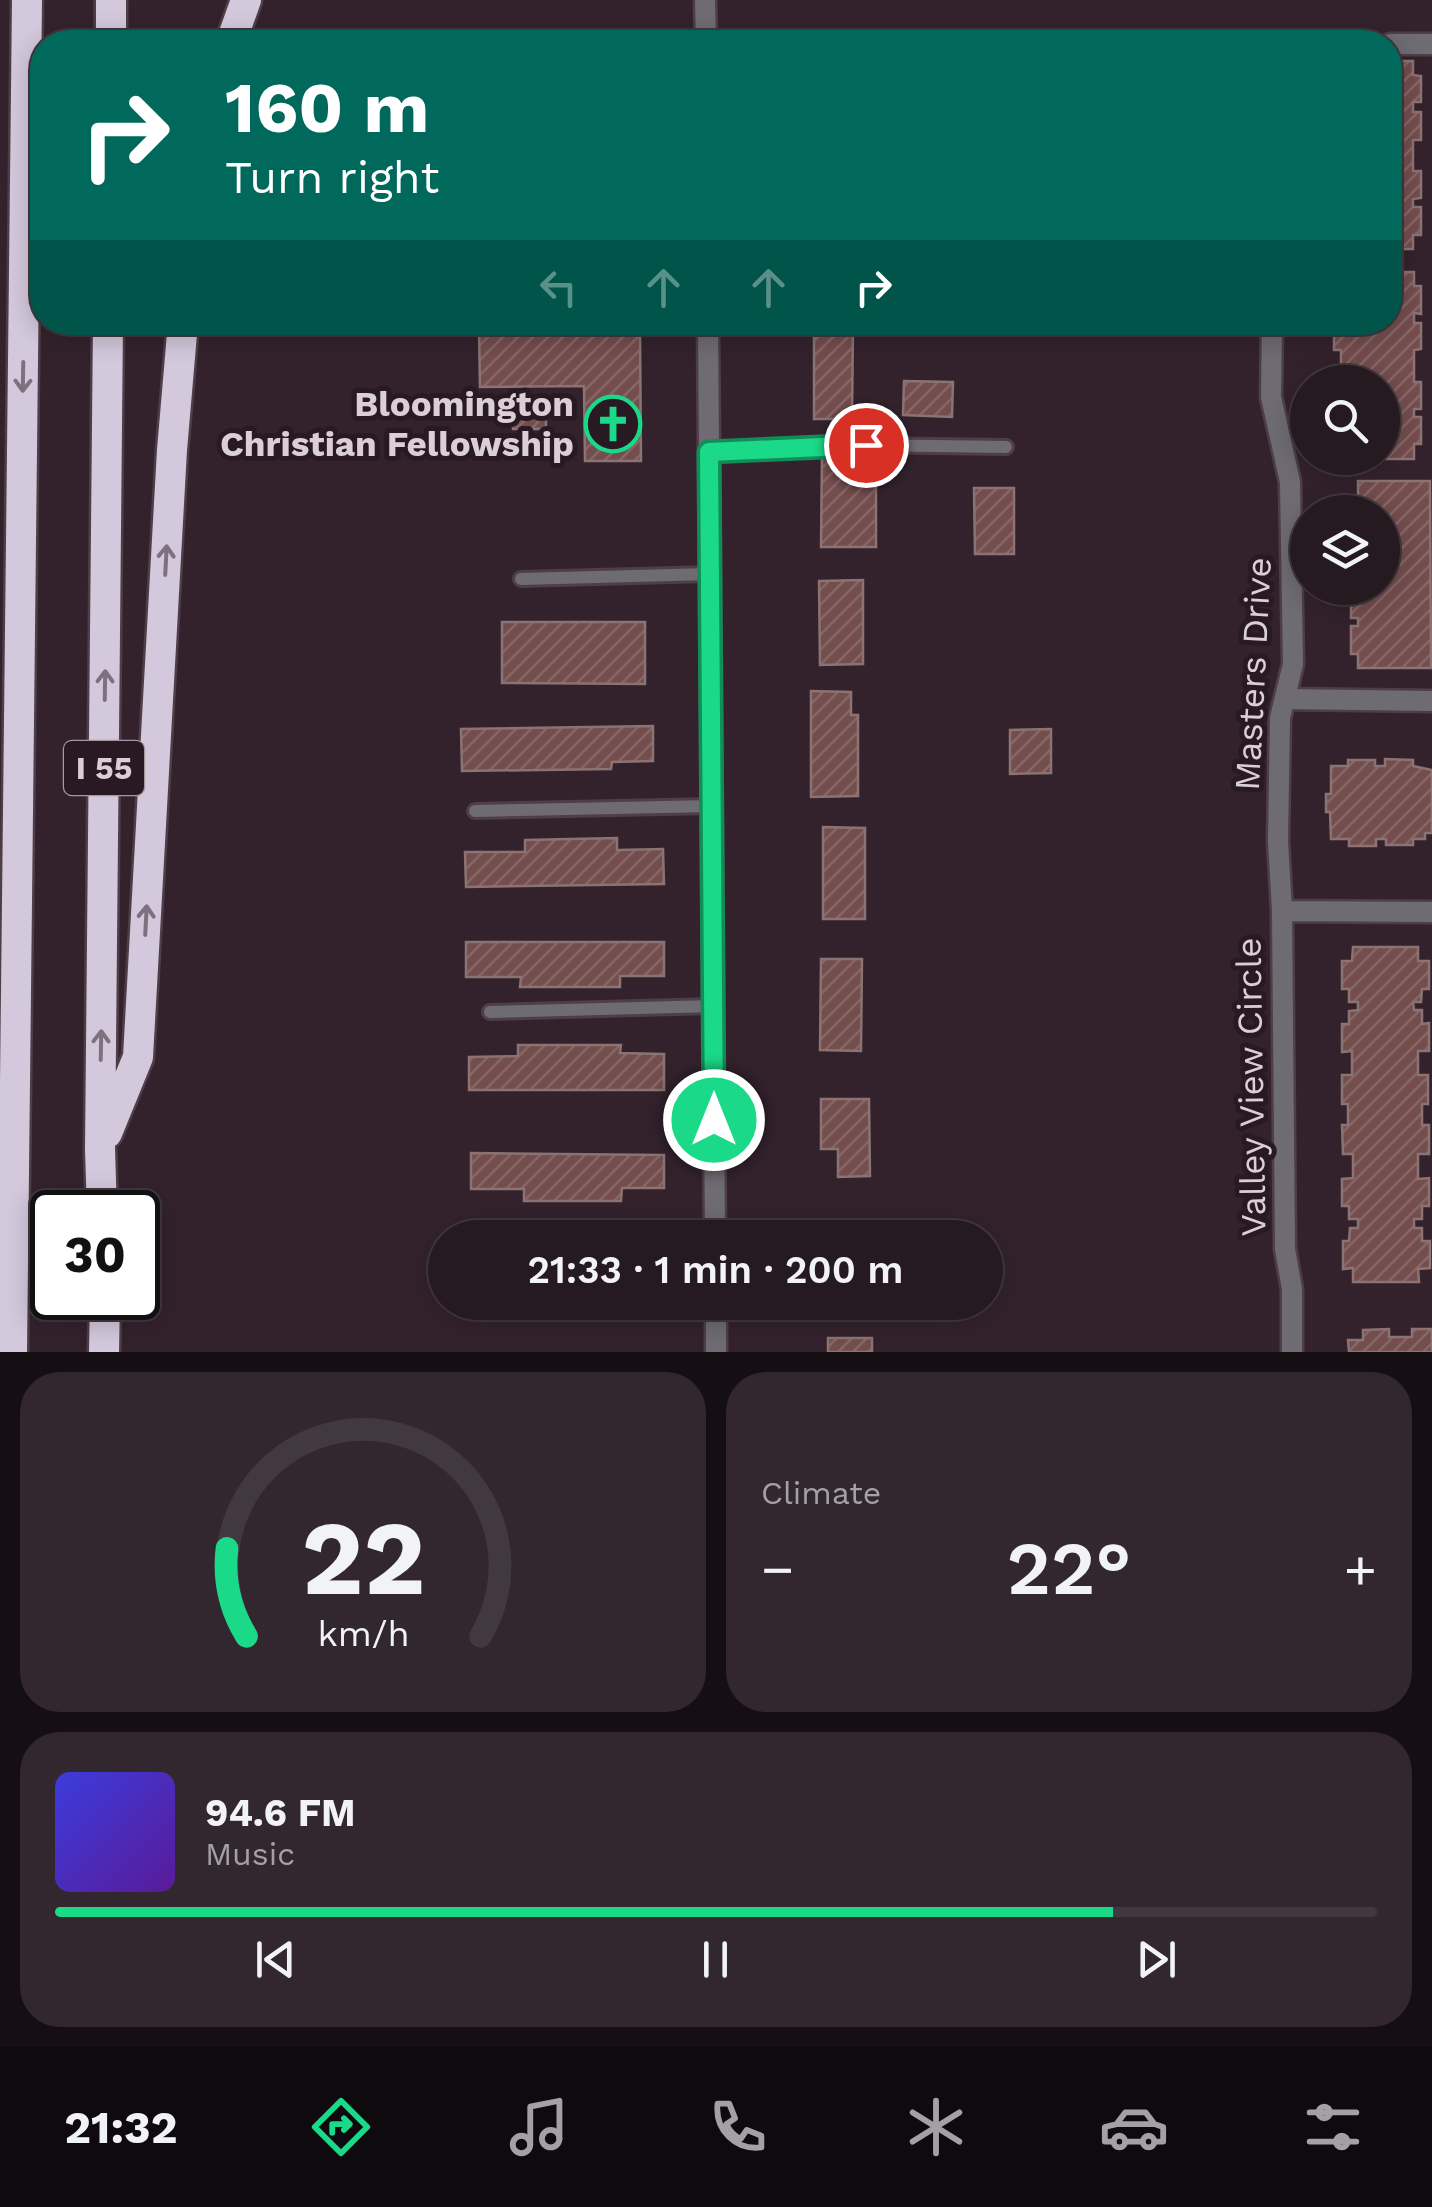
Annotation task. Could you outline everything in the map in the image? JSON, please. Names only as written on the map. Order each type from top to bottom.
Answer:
[{"type":"highway","name":"I 55","points":[[12,1352],[27,0]]},
{"type":"highway","points":[[111,30],[112,0]]},
{"type":"highway","points":[[235,30],[246,0]]},
{"type":"highway","name":"I 55","points":[[101,1190],[108,335]]},
{"type":"highway","points":[[100,1149],[138,1057],[182,335]]},
{"type":"highway","points":[[0,697],[18,815]]},
{"type":"highway","points":[[104,1352],[105,1320]]},
{"type":"street","points":[[705,0],[706,30]]},
{"type":"street","points":[[1402,44],[1432,44]]},
{"type":"street","points":[[708,335],[715,1220]]},
{"type":"street","name":"Masters Drive","points":[[1272,335],[1271,398],[1290,482],[1292,664],[1280,718],[1278,841],[1282,911]]},
{"type":"street","points":[[1284,699],[1432,701]]},
{"type":"street","name":"Valley View Circle","points":[[1292,1352],[1292,1289],[1285,1248],[1282,911],[1432,912]]},
{"type":"street","points":[[716,1320],[716,1352]]},
{"type":"lane","points":[[709,452],[866,445],[1006,447]]},
{"type":"lane","points":[[521,580],[710,574]]},
{"type":"lane","points":[[475,811],[712,806]]},
{"type":"lane","points":[[490,1012],[713,1006]]},
{"type":"building","points":[[1402,61],[1413,61],[1413,75],[1421,76],[1421,102],[1413,102],[1413,112],[1421,112],[1421,140],[1413,140],[1413,171],[1421,171],[1421,198],[1413,199],[1413,207],[1421,207],[1421,235],[1413,235],[1413,249],[1402,249]]},
{"type":"building","points":[[1402,272],[1414,272],[1414,286],[1421,286],[1421,314],[1414,313],[1414,323],[1421,323],[1421,349],[1414,350],[1414,382],[1421,382],[1421,409],[1414,409],[1414,417],[1421,417],[1421,444],[1414,444],[1414,459],[1400,459],[1400,365],[1341,365],[1341,350],[1334,350],[1334,335],[1402,335]]},
{"type":"building","name":"Bloomington Christian Fellowship","points":[[479,335],[640,335],[641,461],[585,461],[584,386],[480,387]]},
{"type":"building","points":[[814,335],[853,335],[852,419],[814,419]]},
{"type":"building","points":[[904,381],[953,382],[952,417],[903,415]]},
{"type":"building","points":[[546,404],[546,429],[513,429],[512,405]]},
{"type":"building","points":[[822,455],[876,455],[876,547],[821,547]]},
{"type":"building","points":[[1358,481],[1430,481],[1431,668],[1358,668],[1358,654],[1351,654],[1351,626],[1358,626],[1358,618],[1351,618],[1351,605],[1400,605],[1400,495],[1358,495]]},
{"type":"building","points":[[974,488],[1014,488],[1014,554],[975,554]]},
{"type":"building","points":[[863,580],[863,664],[820,665],[819,581]]},
{"type":"building","points":[[502,622],[645,622],[645,684],[502,683]]},
{"type":"building","points":[[811,691],[851,692],[851,715],[858,715],[858,796],[811,797]]},
{"type":"building","points":[[653,726],[653,761],[612,762],[611,769],[462,771],[461,729]]},
{"type":"building","points":[[1051,729],[1051,773],[1010,774],[1010,730]]},
{"type":"building","points":[[1385,759],[1413,760],[1413,766],[1432,770],[1432,833],[1425,833],[1425,839],[1413,839],[1413,845],[1386,845],[1386,839],[1376,839],[1376,846],[1349,846],[1349,839],[1331,839],[1326,794],[1331,794],[1331,766],[1348,766],[1348,760],[1375,760],[1375,766],[1385,766]]},
{"type":"building","points":[[823,827],[865,828],[865,919],[823,919]]},
{"type":"building","points":[[617,838],[617,850],[663,849],[664,884],[466,887],[465,852],[525,852],[525,840]]},
{"type":"building","points":[[466,942],[664,942],[664,976],[620,976],[620,987],[520,987],[521,977],[466,977]]},
{"type":"building","points":[[1353,947],[1418,947],[1418,961],[1429,961],[1429,989],[1422,989],[1421,1002],[1413,1002],[1414,1010],[1422,1010],[1422,1024],[1429,1023],[1429,1051],[1418,1051],[1418,1075],[1428,1075],[1428,1104],[1422,1104],[1422,1125],[1429,1125],[1429,1154],[1418,1154],[1418,1179],[1429,1178],[1429,1206],[1422,1206],[1422,1219],[1414,1219],[1414,1228],[1422,1228],[1422,1241],[1430,1241],[1430,1268],[1418,1269],[1419,1282],[1353,1282],[1353,1268],[1343,1269],[1343,1241],[1349,1241],[1350,1228],[1358,1228],[1358,1219],[1349,1219],[1349,1206],[1342,1206],[1342,1179],[1353,1178],[1353,1154],[1343,1154],[1342,1125],[1348,1125],[1348,1104],[1342,1104],[1342,1075],[1352,1075],[1352,1051],[1342,1052],[1342,1024],[1349,1024],[1349,1011],[1358,1010],[1358,1002],[1349,1002],[1349,989],[1342,989],[1342,961],[1352,961]]},
{"type":"building","points":[[821,959],[862,959],[861,1051],[820,1050]]},
{"type":"building","points":[[518,1045],[621,1045],[620,1053],[664,1054],[664,1090],[469,1090],[469,1057],[518,1056]]},
{"type":"building","points":[[821,1099],[869,1099],[870,1176],[838,1177],[838,1149],[821,1149]]},
{"type":"building","points":[[471,1153],[664,1155],[664,1188],[622,1188],[621,1201],[524,1201],[524,1189],[471,1189]]},
{"type":"building","points":[[1389,1329],[1389,1337],[1412,1337],[1412,1329],[1432,1329],[1432,1352],[1349,1352],[1348,1340],[1363,1340],[1363,1330]]},
{"type":"building","points":[[828,1338],[872,1338],[872,1352],[828,1352]]},
{"type":"place","name":"Bloomington Christian Fellowship","points":[[613,424]]},
{"type":"route","points":[[714,1120],[709,452],[866,445]]}]
